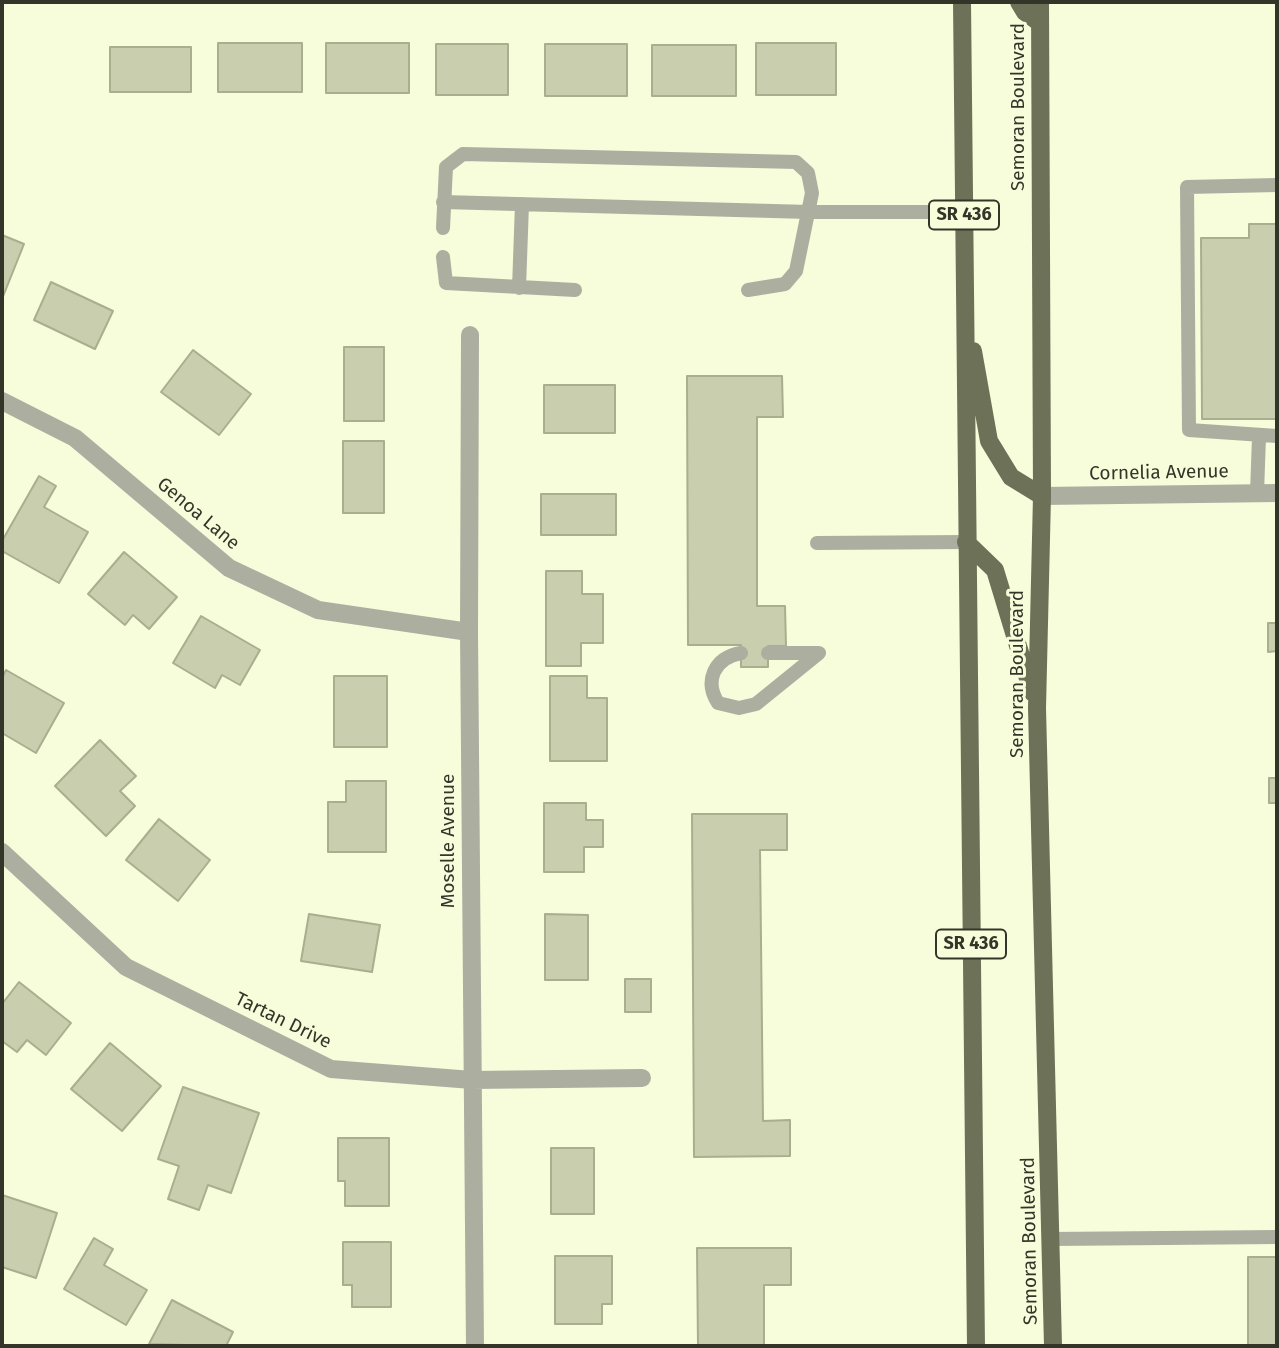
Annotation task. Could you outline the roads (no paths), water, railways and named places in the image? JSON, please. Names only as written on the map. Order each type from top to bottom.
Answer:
[{"type":"main road","name":"SR 436","points":[[962,2],[976,1346]]},
{"type":"main road","points":[[1019,2],[1025,12],[1040,23]]},
{"type":"main road","name":"Semoran Boulevard","points":[[1040,2],[1042,496],[1037,708],[1054,1346]]},
{"type":"main road","points":[[964,299],[989,441],[1011,477],[1042,496]]},
{"type":"main road","points":[[966,542],[995,570],[1037,708]]},
{"type":"street","name":"Moselle Avenue","points":[[470,335],[469,632],[475,1346]]},
{"type":"street","name":"Genoa Lane","points":[[2,401],[75,438],[229,568],[317,610],[469,632]]},
{"type":"street","name":"Cornelia Avenue","points":[[1042,496],[1277,493]]},
{"type":"street","name":"Tartan Drive","points":[[2,852],[127,967],[331,1069],[472,1080],[642,1078]]},
{"type":"lane","points":[[443,228],[446,167],[463,154],[796,162],[808,173],[812,193],[796,271],[785,284],[748,290]]},
{"type":"lane","points":[[1277,185],[1187,187],[1189,430],[1259,437],[1277,436]]},
{"type":"lane","points":[[443,202],[809,212],[964,212]]},
{"type":"lane","points":[[519,288],[522,204]]},
{"type":"lane","points":[[443,257],[446,283],[575,290]]},
{"type":"lane","points":[[1257,493],[1259,437]]},
{"type":"lane","points":[[817,542],[966,542]]},
{"type":"lane","points":[[741,653],[722,661],[710,677],[710,692],[718,703],[739,708],[756,704],[819,653],[768,653]]},
{"type":"lane","points":[[1051,1239],[1277,1237]]}]
